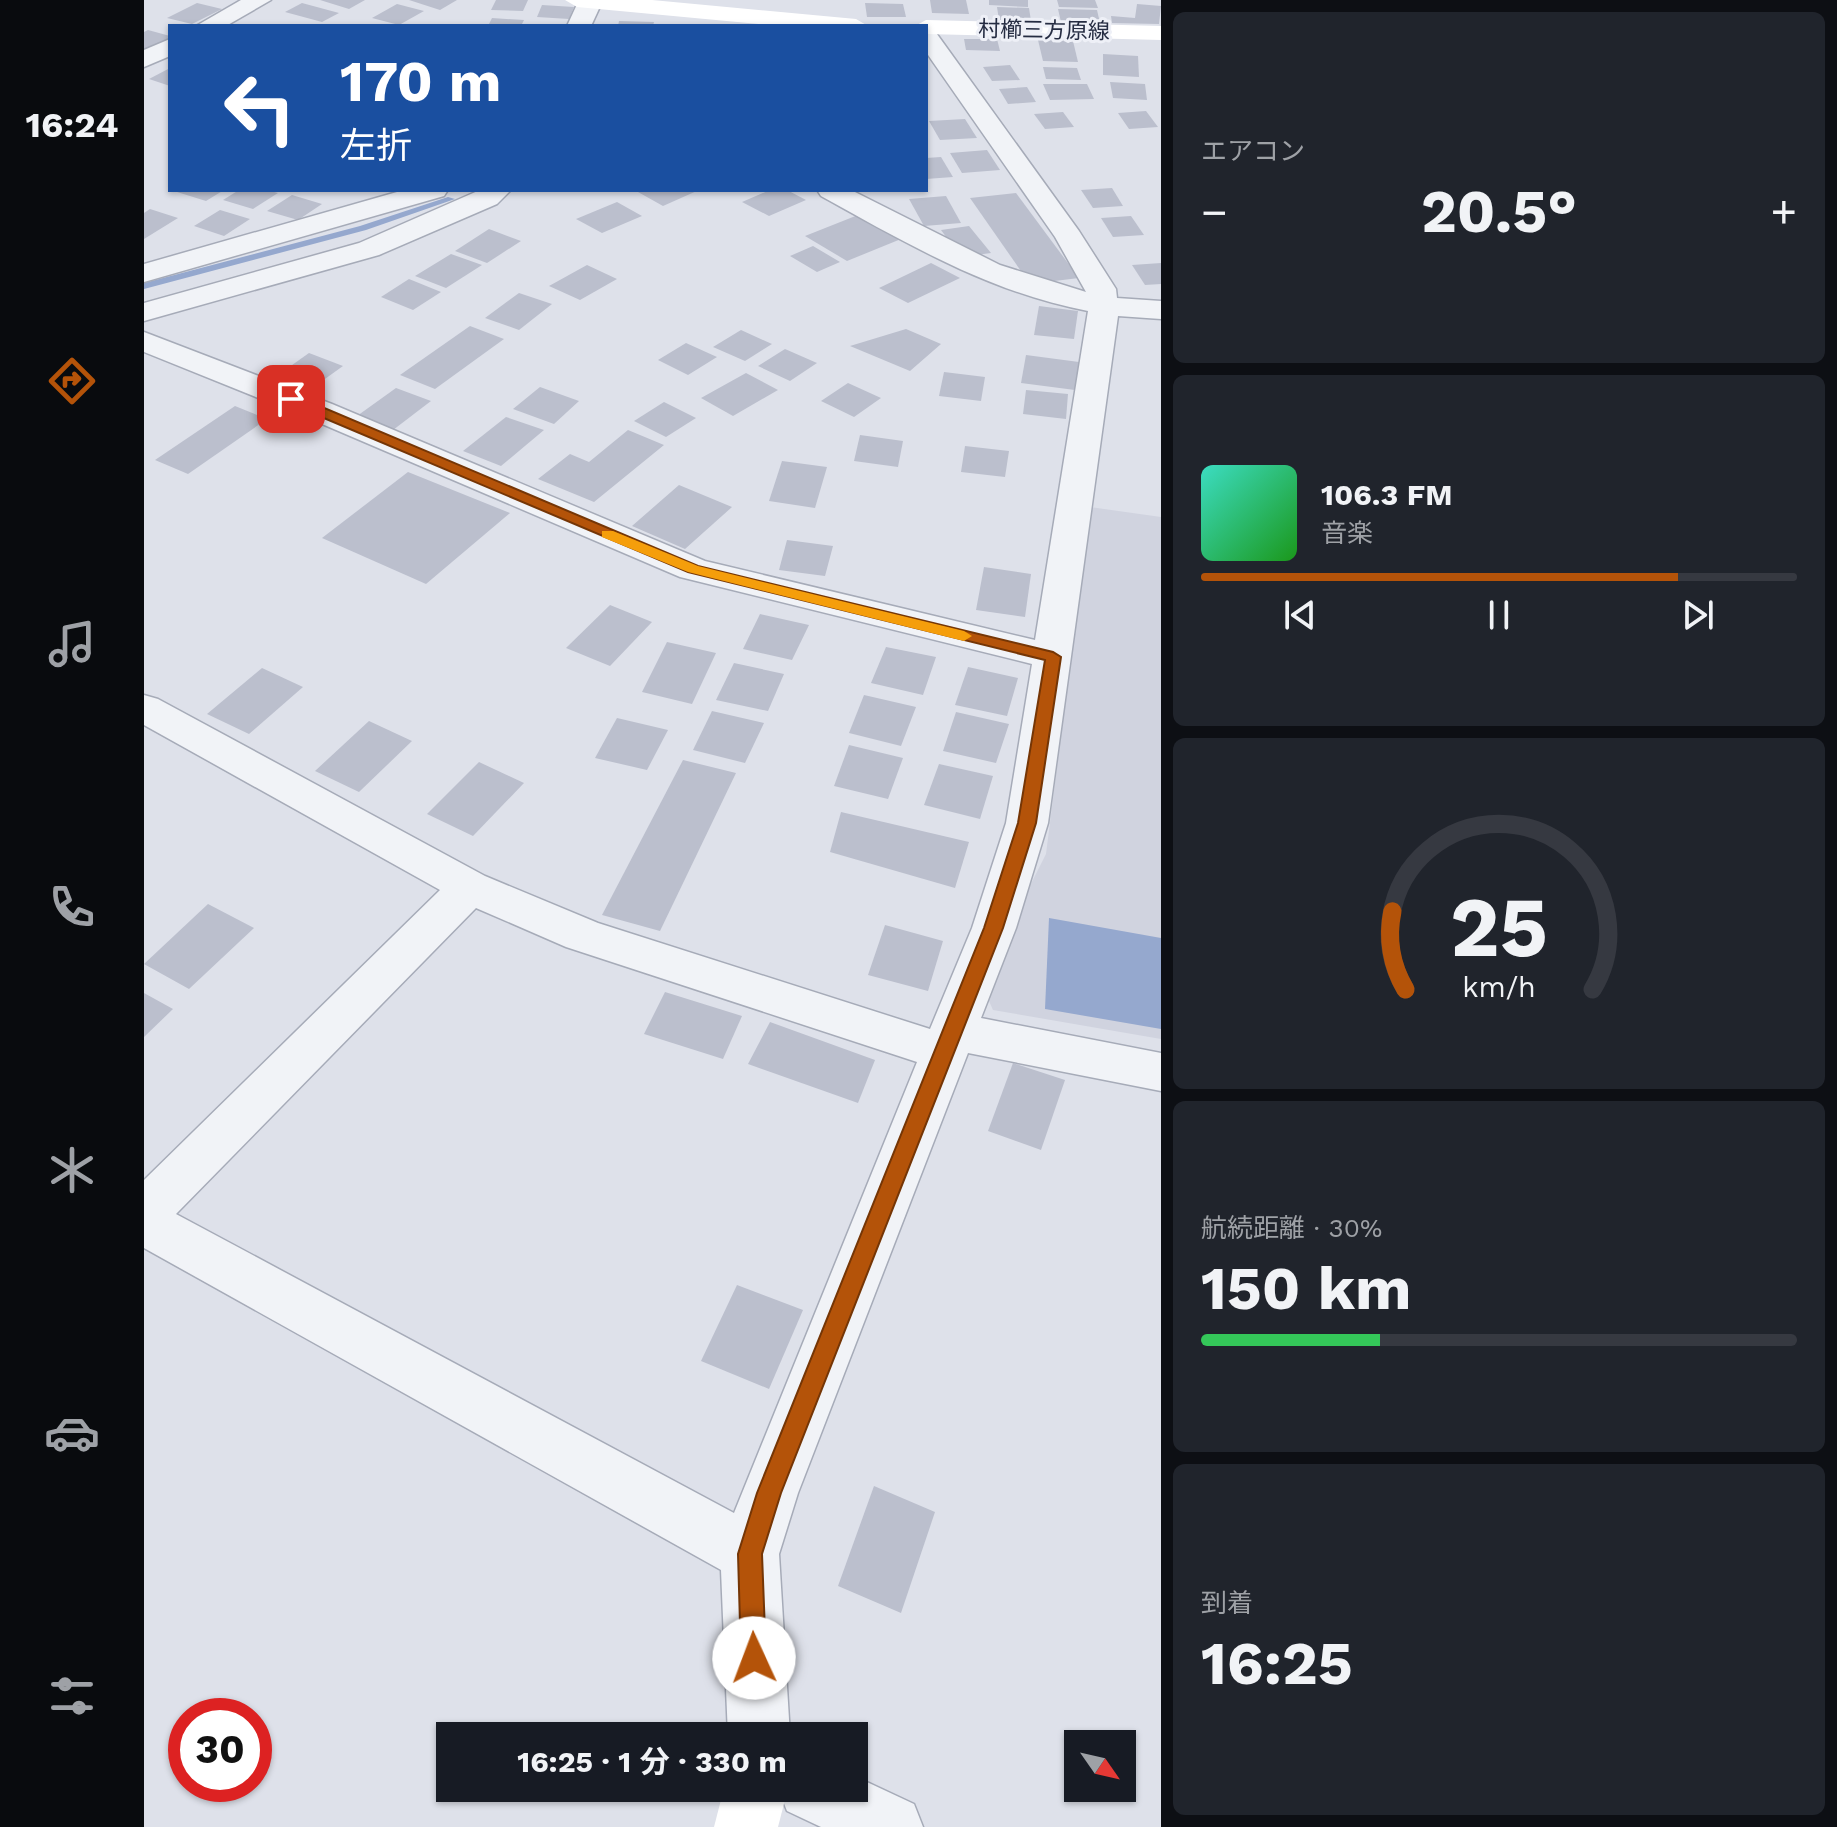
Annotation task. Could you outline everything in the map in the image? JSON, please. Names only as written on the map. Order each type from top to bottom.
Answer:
[{"type":"main road","points":[[586,0],[835,24]]},
{"type":"main road","name":"村櫛三方原線","points":[[928,27],[1161,33]]},
{"type":"main road","points":[[746,1827],[752,1802]]},
{"type":"street","points":[[212,24],[259,0]]},
{"type":"street","points":[[580,24],[586,0]]},
{"type":"street","points":[[916,0],[923,24]]},
{"type":"street","points":[[144,60],[166,33]]},
{"type":"street","points":[[758,1722],[750,1554],[769,1493],[994,928],[1027,823],[1102,303],[1101,289],[1069,237],[928,38]]},
{"type":"street","points":[[144,273],[427,192]]},
{"type":"street","points":[[144,312],[369,249],[494,192]]},
{"type":"street","points":[[835,192],[988,274],[1127,309],[1161,310]]},
{"type":"street","points":[[144,341],[320,411],[693,569],[1053,657]]},
{"type":"street","points":[[144,708],[470,887],[582,935],[948,1042],[1161,1072]]},
{"type":"street","points":[[144,1213],[470,887]]},
{"type":"street","points":[[144,1222],[750,1554]]},
{"type":"street","points":[[839,1802],[891,1827]]},
{"type":"shaded area","points":[[1090,507],[1161,517],[1161,1039],[993,1010],[981,983],[1046,854]]},
{"type":"water","points":[[1049,918],[1161,938],[1161,1029],[1045,1009]]},
{"type":"building","points":[[320,0],[365,0],[349,9]]},
{"type":"building","points":[[409,0],[457,0],[440,10]]},
{"type":"building","points":[[496,0],[528,0],[523,11],[491,10]]},
{"type":"building","points":[[930,0],[966,0],[969,14],[932,13]]},
{"type":"building","points":[[989,0],[1028,0],[1028,7],[989,5]]},
{"type":"building","points":[[1057,0],[1095,0],[1098,8],[1059,7]]},
{"type":"building","points":[[197,3],[222,9],[192,24],[167,18]]},
{"type":"building","points":[[302,3],[339,13],[322,22],[285,12]]},
{"type":"building","points":[[865,3],[903,4],[906,17],[867,17]]},
{"type":"building","points":[[397,4],[424,11],[401,24],[372,18]]},
{"type":"building","points":[[1137,4],[1161,6],[1159,24],[1112,23],[1111,16],[1135,18]]},
{"type":"building","points":[[542,5],[574,7],[569,19],[537,17]]},
{"type":"building","points":[[997,7],[1029,8],[1031,21],[999,20]]},
{"type":"building","points":[[1058,9],[1097,10],[1100,23],[1061,22]]},
{"type":"building","points":[[492,18],[524,20],[522,24],[489,24]]},
{"type":"building","points":[[619,21],[654,22],[654,24],[618,24]]},
{"type":"building","points":[[148,30],[168,35],[168,39],[144,51],[144,32]]},
{"type":"building","points":[[964,39],[997,39],[1000,51],[966,50]]},
{"type":"building","points":[[1038,40],[1073,41],[1078,62],[1043,61]]},
{"type":"building","points":[[1103,54],[1138,56],[1139,77],[1103,75]]},
{"type":"building","points":[[1010,65],[1020,80],[992,81],[983,67]]},
{"type":"building","points":[[1043,67],[1077,68],[1081,80],[1046,79]]},
{"type":"building","points":[[168,69],[168,85],[149,79]]},
{"type":"building","points":[[1110,82],[1145,84],[1147,100],[1113,98]]},
{"type":"building","points":[[1043,84],[1087,84],[1094,99],[1050,100]]},
{"type":"building","points":[[1027,87],[1036,102],[1008,104],[999,89]]},
{"type":"building","points":[[1146,111],[1158,127],[1129,129],[1118,113]]},
{"type":"building","points":[[1063,112],[1074,127],[1045,129],[1034,114]]},
{"type":"building","points":[[965,119],[977,138],[940,140],[929,121]]},
{"type":"building","points":[[987,150],[1000,170],[962,173],[950,153]]},
{"type":"building","points":[[941,157],[953,177],[928,179],[928,158]]},
{"type":"building","points":[[1112,188],[1123,206],[1093,208],[1081,190]]},
{"type":"building","points":[[177,192],[221,192],[206,201]]},
{"type":"building","points":[[236,192],[278,193],[253,209],[223,200]]},
{"type":"building","points":[[638,192],[694,192],[663,206]]},
{"type":"building","points":[[765,192],[791,192],[806,200],[769,216],[742,202]]},
{"type":"building","points":[[1016,193],[1079,278],[1030,284],[970,198]]},
{"type":"building","points":[[292,195],[322,204],[298,220],[267,211]]},
{"type":"building","points":[[946,196],[961,223],[924,226],[909,199]]},
{"type":"building","points":[[617,202],[642,216],[602,233],[576,219]]},
{"type":"building","points":[[150,209],[178,218],[144,239],[144,213]]},
{"type":"building","points":[[220,210],[250,219],[224,236],[194,226]]},
{"type":"building","points":[[858,215],[901,239],[847,261],[805,236]]},
{"type":"building","points":[[1131,216],[1144,235],[1113,237],[1101,218]]},
{"type":"building","points":[[969,226],[991,253],[961,257],[941,230]]},
{"type":"building","points":[[489,229],[521,241],[487,263],[455,251]]},
{"type":"building","points":[[813,246],[840,262],[817,272],[790,256]]},
{"type":"building","points":[[451,254],[482,265],[446,288],[415,276]]},
{"type":"building","points":[[931,263],[960,278],[908,303],[879,288]]},
{"type":"building","points":[[1161,263],[1161,284],[1145,285],[1132,265]]},
{"type":"building","points":[[587,265],[617,279],[580,300],[549,286]]},
{"type":"building","points":[[409,279],[441,292],[413,310],[381,297]]},
{"type":"building","points":[[519,293],[552,304],[519,330],[485,318]]},
{"type":"building","points":[[1039,306],[1078,311],[1074,339],[1034,335]]},
{"type":"building","points":[[470,326],[504,339],[435,389],[400,375]]},
{"type":"building","points":[[906,329],[941,344],[910,371],[850,346]]},
{"type":"building","points":[[741,330],[772,344],[745,361],[713,347]]},
{"type":"building","points":[[686,343],[717,357],[688,375],[658,360]]},
{"type":"building","points":[[785,349],[817,363],[790,381],[758,366]]},
{"type":"building","points":[[309,353],[343,366],[304,394],[271,380]]},
{"type":"building","points":[[1026,355],[1079,362],[1075,390],[1021,383]]},
{"type":"building","points":[[944,372],[985,377],[981,401],[939,396]]},
{"type":"building","points":[[746,373],[778,390],[733,416],[701,398]]},
{"type":"building","points":[[848,383],[881,398],[854,417],[821,401]]},
{"type":"building","points":[[540,387],[579,401],[554,424],[513,409]]},
{"type":"building","points":[[396,388],[431,401],[393,430],[357,416]]},
{"type":"building","points":[[1026,390],[1068,394],[1066,419],[1023,414]]},
{"type":"building","points":[[664,402],[696,418],[666,437],[634,421]]},
{"type":"building","points":[[235,406],[267,419],[188,474],[155,460]]},
{"type":"building","points":[[506,417],[544,430],[501,466],[463,451]]},
{"type":"building","points":[[628,430],[664,445],[594,502],[538,479],[570,454],[589,462]]},
{"type":"building","points":[[860,435],[903,441],[898,467],[854,461]]},
{"type":"building","points":[[965,446],[1009,451],[1005,477],[961,472]]},
{"type":"building","points":[[782,461],[827,467],[815,508],[769,501]]},
{"type":"building","points":[[408,472],[510,513],[426,584],[322,538]]},
{"type":"building","points":[[679,485],[732,507],[685,549],[632,526]]},
{"type":"building","points":[[787,540],[833,546],[825,576],[779,570]]},
{"type":"building","points":[[984,567],[1031,574],[1025,617],[976,610]]},
{"type":"building","points":[[610,605],[652,622],[610,666],[566,648]]},
{"type":"building","points":[[760,614],[809,625],[792,660],[743,649]]},
{"type":"building","points":[[667,642],[716,653],[692,704],[642,692]]},
{"type":"building","points":[[886,647],[936,657],[923,695],[871,683]]},
{"type":"building","points":[[734,663],[784,674],[768,711],[716,700]]},
{"type":"building","points":[[968,667],[1018,678],[1007,716],[955,705]]},
{"type":"building","points":[[262,668],[303,687],[249,734],[207,714]]},
{"type":"building","points":[[864,695],[916,707],[901,746],[849,733]]},
{"type":"building","points":[[712,711],[764,723],[745,763],[693,750]]},
{"type":"building","points":[[956,712],[1009,724],[996,763],[943,751]]},
{"type":"building","points":[[617,718],[668,730],[647,770],[595,758]]},
{"type":"building","points":[[369,721],[412,741],[359,792],[315,771]]},
{"type":"building","points":[[849,745],[903,758],[888,799],[834,786]]},
{"type":"building","points":[[683,760],[736,773],[660,931],[602,915]]},
{"type":"building","points":[[479,762],[524,783],[473,836],[427,814]]},
{"type":"building","points":[[939,764],[993,776],[980,819],[924,805]]},
{"type":"building","points":[[841,812],[969,842],[955,888],[830,852]]},
{"type":"building","points":[[208,904],[254,928],[189,989],[144,964]]},
{"type":"building","points":[[885,925],[943,941],[928,991],[868,975]]},
{"type":"building","points":[[665,992],[742,1016],[723,1059],[644,1034]]},
{"type":"building","points":[[144,993],[173,1009],[144,1037]]},
{"type":"building","points":[[770,1022],[875,1060],[858,1103],[748,1064]]},
{"type":"building","points":[[1013,1063],[1065,1080],[1041,1150],[988,1131]]},
{"type":"building","points":[[737,1285],[803,1310],[769,1389],[701,1361]]},
{"type":"building","points":[[874,1486],[935,1512],[901,1613],[838,1586]]},
{"type":"waterway","points":[[144,286],[363,228],[451,199]]},
{"type":"slow traffic","points":[[607,534],[693,569],[964,636]]},
{"type":"route","points":[[291,399],[693,569],[1053,657],[1027,823],[994,928],[769,1493],[750,1554],[754,1658]]}]
